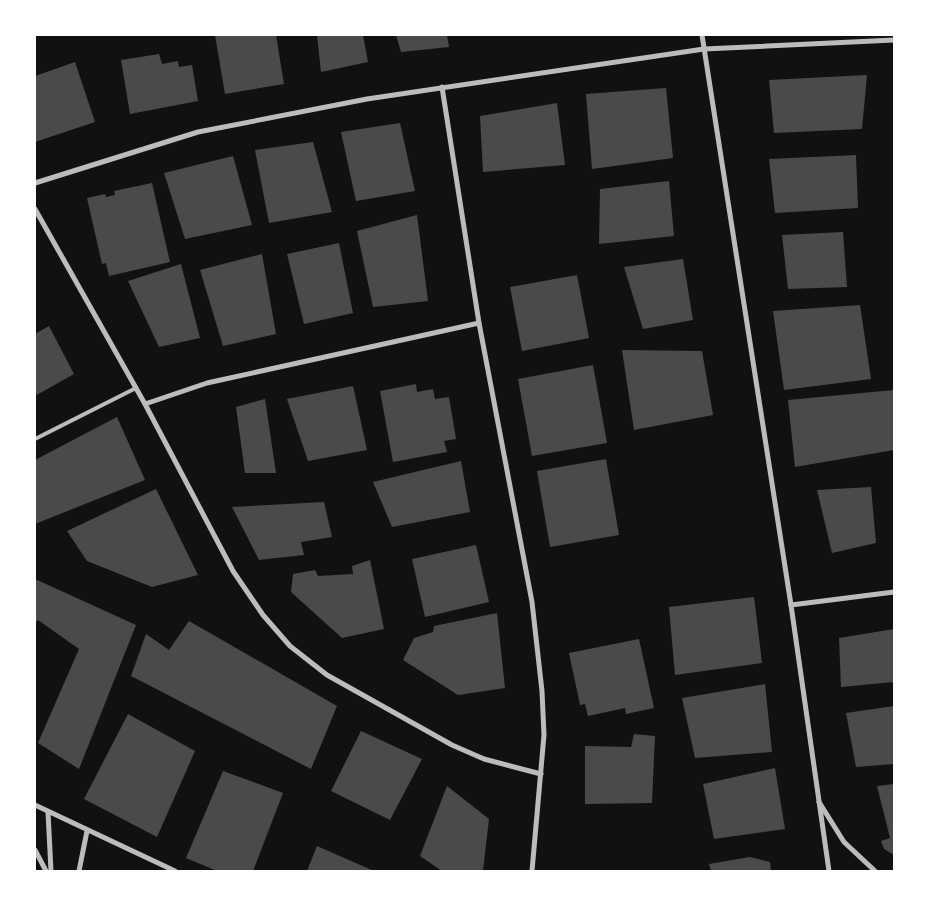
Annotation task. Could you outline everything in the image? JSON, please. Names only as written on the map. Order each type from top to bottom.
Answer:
[{"type":"street","points":[[702,35],[791,605],[817,799],[829,871]]},
{"type":"street","points":[[35,183],[198,132],[282,114],[442,87],[704,49],[894,40]]},
{"type":"street","points":[[442,87],[479,323],[532,602],[542,691],[544,735],[532,871]]},
{"type":"street","points":[[35,209],[145,404],[234,571],[263,614],[290,646],[327,675],[452,745],[484,759],[541,774]]},
{"type":"street","points":[[145,404],[216,381],[479,323]]},
{"type":"street","points":[[791,605],[894,592]]},
{"type":"street","points":[[817,799],[844,842],[876,871]]},
{"type":"street","points":[[35,804],[87,831],[174,871]]},
{"type":"street","points":[[48,812],[51,871]]},
{"type":"street","points":[[79,871],[87,831]]},
{"type":"street","points":[[35,850],[46,871]]},
{"type":"lane","points":[[35,439],[136,388]]},
{"type":"building","points":[[215,35],[276,35],[284,84],[225,94]]},
{"type":"building","points":[[317,35],[363,35],[368,62],[321,72]]},
{"type":"building","points":[[396,35],[447,35],[449,47],[401,52]]},
{"type":"building","points":[[159,54],[162,64],[178,61],[179,67],[192,65],[198,101],[130,114],[121,60]]},
{"type":"building","points":[[75,62],[95,122],[35,142],[35,76]]},
{"type":"building","points":[[867,75],[862,129],[774,133],[769,80]]},
{"type":"building","points":[[666,88],[673,158],[592,169],[586,94]]},
{"type":"building","points":[[557,103],[565,165],[483,172],[480,116]]},
{"type":"building","points":[[400,123],[415,191],[356,201],[341,132]]},
{"type":"building","points":[[313,142],[332,212],[269,223],[255,150]]},
{"type":"building","points":[[856,155],[858,208],[775,213],[769,159]]},
{"type":"building","points":[[233,156],[252,225],[185,239],[164,173]]},
{"type":"building","points":[[669,181],[674,236],[599,244],[600,189]]},
{"type":"building","points":[[152,183],[170,262],[109,276],[106,263],[102,264],[87,198],[105,194],[106,197],[115,195],[114,191]]},
{"type":"building","points":[[417,215],[428,301],[373,307],[357,231]]},
{"type":"building","points":[[843,232],[847,287],[788,289],[782,235]]},
{"type":"building","points":[[339,243],[353,313],[304,324],[287,254]]},
{"type":"building","points":[[262,254],[276,334],[223,346],[200,270]]},
{"type":"building","points":[[683,259],[693,320],[643,329],[624,267]]},
{"type":"building","points":[[181,264],[200,338],[159,347],[128,281]]},
{"type":"building","points":[[577,275],[589,338],[522,351],[510,287]]},
{"type":"building","points":[[860,305],[871,379],[784,390],[773,311]]},
{"type":"building","points":[[49,326],[74,374],[35,396],[35,334]]},
{"type":"building","points":[[622,350],[702,351],[713,415],[634,430]]},
{"type":"building","points":[[593,365],[607,443],[532,456],[518,379]]},
{"type":"building","points":[[416,384],[417,392],[433,389],[435,399],[449,397],[456,439],[444,441],[447,452],[393,462],[380,391]]},
{"type":"building","points":[[353,386],[367,450],[308,461],[287,399]]},
{"type":"building","points":[[894,390],[894,450],[795,467],[788,400]]},
{"type":"building","points":[[265,399],[276,473],[245,473],[236,407]]},
{"type":"building","points":[[117,417],[145,480],[35,524],[35,460]]},
{"type":"building","points":[[606,459],[619,535],[550,547],[537,471]]},
{"type":"building","points":[[461,461],[470,512],[392,527],[373,482]]},
{"type":"building","points":[[871,487],[876,543],[832,553],[817,490]]},
{"type":"building","points":[[156,489],[198,575],[152,587],[87,561],[67,531]]},
{"type":"building","points":[[324,502],[332,537],[301,542],[304,555],[259,560],[232,507]]},
{"type":"building","points":[[476,545],[489,602],[425,617],[412,559]]},
{"type":"building","points":[[370,560],[384,629],[342,638],[291,592],[293,574],[315,570],[318,576],[353,574],[352,566]]},
{"type":"building","points":[[35,579],[136,625],[79,769],[38,743],[79,649],[38,620],[35,623]]},
{"type":"building","points":[[754,597],[762,663],[675,675],[669,607]]},
{"type":"building","points":[[497,613],[505,688],[458,695],[403,660],[414,638],[433,632],[434,626]]},
{"type":"building","points":[[189,621],[337,706],[311,769],[131,676],[146,634],[169,650]]},
{"type":"building","points":[[894,629],[894,682],[841,687],[839,638]]},
{"type":"building","points":[[639,639],[654,708],[626,714],[625,708],[588,716],[585,704],[580,705],[569,653]]},
{"type":"building","points":[[765,684],[772,752],[695,758],[682,698]]},
{"type":"building","points":[[894,706],[894,764],[856,767],[846,713]]},
{"type":"building","points":[[128,714],[195,751],[157,837],[84,799]]},
{"type":"building","points":[[361,731],[422,759],[390,820],[331,791]]},
{"type":"building","points":[[634,734],[655,736],[652,803],[585,804],[585,746],[631,747]]},
{"type":"building","points":[[775,768],[785,829],[714,839],[703,784]]},
{"type":"building","points":[[223,771],[283,793],[253,871],[217,871],[186,858]]},
{"type":"building","points":[[894,784],[894,855],[884,849],[881,841],[890,838],[877,786]]},
{"type":"building","points":[[447,786],[489,819],[483,871],[442,871],[420,856]]},
{"type":"building","points":[[317,846],[374,871],[307,871]]},
{"type":"building","points":[[750,857],[770,862],[771,871],[711,871],[709,864]]}]
